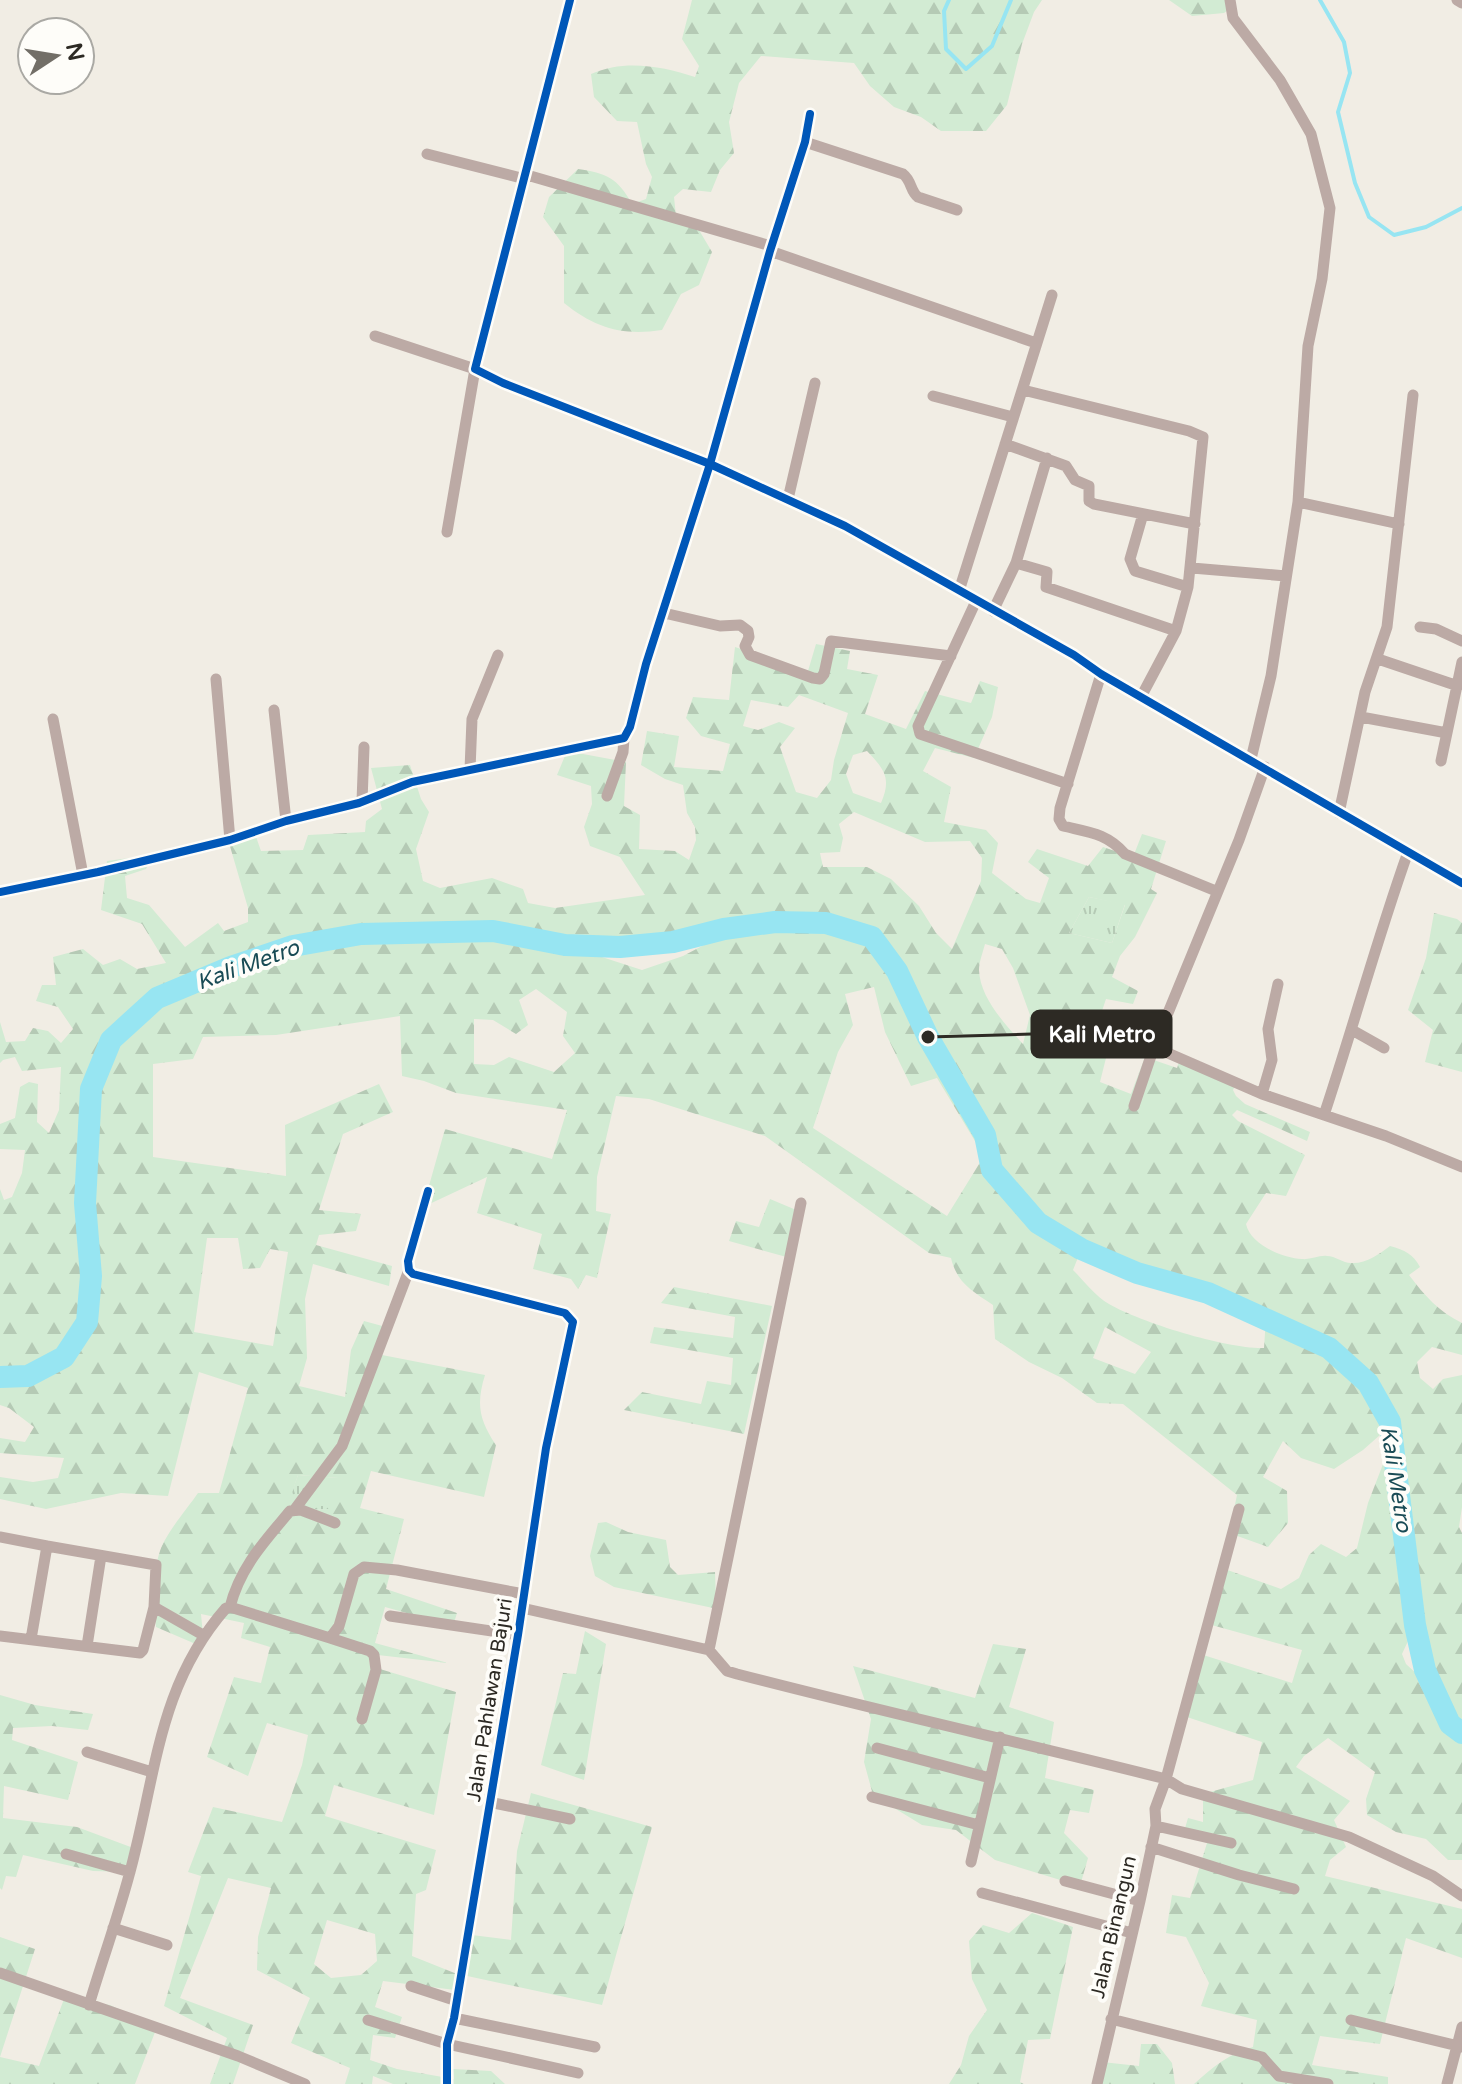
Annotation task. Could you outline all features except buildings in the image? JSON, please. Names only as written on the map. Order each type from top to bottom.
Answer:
[{"type":"street","points":[[447,532],[475,369],[570,0]]},
{"type":"street","points":[[1230,0],[1233,18],[1280,80],[1311,134],[1330,208],[1322,279],[1308,346],[1298,502],[1271,676],[1251,759]]},
{"type":"street","points":[[607,796],[710,464],[770,248],[805,142],[810,114]]},
{"type":"street","points":[[805,142],[903,174],[914,193],[957,210]]},
{"type":"street","points":[[427,154],[526,177],[770,248],[1036,343]]},
{"type":"street","points":[[959,591],[1052,295]]},
{"type":"street","points":[[375,336],[475,369],[503,383],[710,464],[845,526],[1074,655],[1101,674],[1462,883]]},
{"type":"street","points":[[788,499],[815,383]]},
{"type":"street","points":[[1023,390],[1202,435],[1188,587],[1176,631],[1141,697]]},
{"type":"street","points":[[1339,813],[1365,692],[1387,627],[1413,395]]},
{"type":"street","points":[[933,396],[1013,417]]},
{"type":"street","points":[[1005,444],[1066,466],[1075,480],[1087,484],[1091,502],[1195,524]]},
{"type":"street","points":[[993,611],[1016,563],[1047,458]]},
{"type":"street","points":[[1298,502],[1399,524]]},
{"type":"street","points":[[1143,514],[1130,559],[1131,566],[1135,571],[1188,587]]},
{"type":"street","points":[[1016,563],[1047,572],[1046,587],[1176,631]]},
{"type":"street","points":[[1192,568],[1286,576]]},
{"type":"street","points":[[976,601],[918,726],[920,734],[1068,784]]},
{"type":"street","points":[[665,609],[720,626],[740,625],[748,631],[745,646],[750,655],[813,678],[820,679],[824,674],[831,641],[952,650]]},
{"type":"street","points":[[1420,627],[1436,629],[1462,641]]},
{"type":"street","points":[[470,770],[472,719],[498,655]]},
{"type":"street","points":[[1378,659],[1458,686]]},
{"type":"street","points":[[1441,761],[1462,662]]},
{"type":"street","points":[[1101,674],[1059,819],[1063,826],[1108,838],[1125,854],[1216,891]]},
{"type":"street","points":[[216,679],[230,840]]},
{"type":"street","points":[[274,710],[286,821]]},
{"type":"street","points":[[1361,717],[1447,733]]},
{"type":"street","points":[[53,719],[83,875]]},
{"type":"street","points":[[0,892],[230,840],[286,821],[362,802],[412,782],[624,738]]},
{"type":"street","points":[[362,802],[364,747]]},
{"type":"street","points":[[1134,1106],[1154,1047],[1265,767]]},
{"type":"street","points":[[1324,1115],[1381,928],[1408,852]]},
{"type":"street","points":[[1262,1094],[1272,1060],[1268,1029],[1278,984]]},
{"type":"street","points":[[1352,1030],[1384,1048]]},
{"type":"street","points":[[1154,1047],[1262,1094],[1386,1136],[1462,1167]]},
{"type":"street","points":[[230,1607],[239,1577],[253,1555],[295,1509],[342,1446],[409,1270],[408,1261],[428,1191]]},
{"type":"street","points":[[709,1650],[801,1203]]},
{"type":"street","name":"Jalan Pahlawan Bajuri","points":[[409,1270],[413,1274],[565,1313],[573,1322],[546,1448],[518,1635],[457,2001],[447,2044],[447,2084]]},
{"type":"street","points":[[295,1509],[335,1523]]},
{"type":"street","name":"Jalan Binangun","points":[[1097,2084],[1156,1826],[1155,1809],[1166,1779],[1239,1509]]},
{"type":"street","points":[[0,1537],[156,1565],[154,1607],[140,1653],[0,1636]]},
{"type":"street","points":[[31,1639],[47,1546]]},
{"type":"street","points":[[87,1646],[101,1556]]},
{"type":"street","points":[[330,1638],[339,1626],[354,1574],[364,1567],[397,1570],[524,1594]]},
{"type":"street","points":[[154,1607],[203,1635]]},
{"type":"street","points":[[89,2005],[130,1872],[159,1735],[171,1701],[203,1635],[226,1608],[370,1651],[374,1655],[376,1670],[362,1719]]},
{"type":"street","points":[[522,1608],[709,1650],[727,1671],[737,1674],[1166,1779],[1182,1789],[1349,1837],[1433,1876],[1462,1896]]},
{"type":"street","points":[[390,1616],[518,1635]]},
{"type":"street","points":[[971,1862],[1000,1737]]},
{"type":"street","points":[[877,1748],[990,1778]]},
{"type":"street","points":[[87,1752],[152,1772]]},
{"type":"street","points":[[872,1797],[979,1825]]},
{"type":"street","points":[[489,1802],[570,1819]]},
{"type":"street","points":[[1156,1826],[1231,1843]]},
{"type":"street","points":[[1151,1847],[1294,1889]]},
{"type":"street","points":[[66,1854],[130,1872]]},
{"type":"street","points":[[1065,1881],[1140,1901]]},
{"type":"street","points":[[982,1893],[1132,1933]]},
{"type":"street","points":[[113,1928],[167,1945]]},
{"type":"street","points":[[0,1973],[238,2056],[305,2084]]},
{"type":"street","points":[[411,1986],[457,2001]]},
{"type":"street","points":[[454,2018],[595,2047]]},
{"type":"street","points":[[1111,2019],[1262,2057],[1279,2076],[1328,2084]]},
{"type":"street","points":[[368,2020],[447,2044],[578,2073]]},
{"type":"street","points":[[1351,2020],[1460,2047]]},
{"type":"street","points":[[1447,2084],[1458,2063],[1462,2027]]},
{"type":"green space","points":[[692,0],[1042,0],[1022,44],[1007,105],[986,131],[941,131],[921,117],[894,107],[870,86],[854,63],[761,56],[739,83],[729,122],[734,153],[720,170],[711,192],[683,189],[674,197],[676,216],[699,230],[712,252],[699,285],[681,294],[662,330],[622,331],[587,319],[564,303],[564,246],[543,217],[549,197],[578,169],[610,178],[622,188],[632,204],[646,199],[652,177],[637,122],[617,121],[594,97],[591,74],[630,65],[695,77],[699,66],[682,39]]},
{"type":"green space","points":[[1169,0],[1235,0],[1235,5],[1224,13],[1192,16]]},
{"type":"green space","points":[[816,644],[850,651],[847,669],[878,675],[865,714],[906,729],[925,691],[971,703],[980,681],[998,687],[992,717],[974,758],[935,748],[923,771],[951,787],[944,822],[986,830],[998,843],[992,873],[1026,899],[1040,903],[1049,878],[1028,862],[1037,849],[1088,866],[1103,847],[1133,857],[1142,834],[1166,841],[1151,889],[1157,893],[1135,937],[1120,956],[1112,977],[1138,991],[1133,1004],[1106,999],[1096,1029],[1111,1038],[1100,1082],[1131,1094],[1145,1057],[1177,1068],[1180,1059],[1238,1079],[1233,1090],[1245,1104],[1310,1132],[1307,1141],[1237,1110],[1232,1115],[1305,1155],[1286,1196],[1266,1193],[1246,1224],[1254,1238],[1268,1249],[1285,1256],[1305,1259],[1330,1256],[1351,1263],[1367,1260],[1390,1246],[1400,1249],[1420,1267],[1409,1275],[1420,1289],[1439,1308],[1462,1323],[1462,1355],[1432,1347],[1417,1362],[1420,1378],[1433,1389],[1443,1379],[1462,1375],[1462,1507],[1459,1527],[1462,1533],[1462,1860],[1448,1860],[1426,1839],[1396,1832],[1367,1815],[1366,1799],[1375,1772],[1328,1738],[1304,1756],[1296,1767],[1350,1801],[1334,1820],[1346,1847],[1330,1860],[1325,1876],[1462,1909],[1462,1958],[1406,1938],[1380,2044],[1320,2036],[1312,2065],[1388,2077],[1388,2084],[1194,2084],[1229,2057],[1253,2047],[1257,2020],[1201,2006],[1209,1983],[1186,1937],[1166,1933],[1172,1895],[1190,1898],[1207,1843],[1183,1835],[1188,1818],[1203,1822],[1203,1794],[1253,1780],[1262,1742],[1181,1715],[1197,1653],[1292,1683],[1302,1650],[1208,1624],[1219,1567],[1281,1589],[1299,1578],[1309,1555],[1321,1544],[1346,1557],[1357,1548],[1368,1503],[1385,1459],[1380,1435],[1334,1469],[1301,1458],[1283,1441],[1263,1477],[1287,1491],[1288,1523],[1268,1547],[1229,1533],[1237,1495],[1123,1404],[1097,1403],[1062,1378],[1029,1362],[995,1339],[993,1305],[961,1280],[951,1258],[929,1253],[765,1136],[649,1099],[616,1096],[597,1177],[596,1211],[611,1214],[597,1278],[586,1275],[578,1289],[571,1279],[533,1269],[542,1234],[477,1213],[487,1177],[423,1207],[445,1129],[552,1159],[567,1110],[456,1093],[402,1076],[400,1016],[276,1035],[203,1037],[193,1059],[153,1064],[153,1157],[286,1176],[285,1125],[379,1084],[393,1112],[343,1134],[319,1210],[361,1214],[356,1231],[319,1235],[316,1245],[392,1266],[389,1286],[313,1264],[305,1299],[307,1358],[299,1386],[345,1397],[351,1350],[364,1321],[386,1327],[382,1355],[485,1375],[481,1412],[496,1445],[484,1497],[371,1471],[360,1508],[404,1519],[386,1589],[457,1613],[453,1626],[385,1607],[375,1643],[448,1663],[369,1654],[370,1666],[456,1692],[434,1815],[334,1785],[325,1816],[436,1850],[426,1890],[416,1894],[412,1956],[457,1974],[464,1934],[511,1940],[517,1851],[531,1793],[652,1827],[602,2005],[458,1974],[455,1990],[383,1981],[375,2007],[402,2017],[395,2038],[373,2035],[370,2060],[397,2069],[454,2079],[453,2069],[491,2071],[505,2084],[393,2084],[373,2076],[372,2084],[345,2084],[350,2068],[291,2043],[310,1998],[257,1970],[258,1937],[271,1888],[228,1878],[180,1998],[253,2025],[233,2084],[210,2084],[227,2038],[164,2006],[201,1876],[188,1872],[213,1807],[282,1822],[302,1765],[308,1735],[267,1723],[248,1776],[207,1757],[234,1677],[261,1683],[270,1647],[241,1638],[244,1623],[201,1614],[203,1635],[198,1645],[156,1627],[155,1579],[163,1544],[198,1493],[219,1493],[248,1388],[199,1372],[168,1496],[121,1493],[46,1509],[0,1499],[0,1477],[33,1482],[58,1478],[64,1458],[0,1453],[0,1438],[25,1442],[34,1427],[0,1405],[0,1189],[4,1200],[12,1197],[22,1173],[25,1150],[0,1149],[0,1124],[15,1118],[20,1087],[29,1082],[38,1084],[37,1122],[49,1133],[59,1110],[61,1067],[22,1071],[15,1057],[0,1063],[0,1022],[6,1042],[25,1041],[33,1028],[48,1031],[61,1043],[73,1029],[58,1007],[36,1001],[42,985],[56,985],[53,957],[83,949],[103,965],[120,959],[137,969],[166,963],[142,924],[101,910],[107,861],[144,856],[151,859],[146,869],[125,876],[127,898],[149,905],[185,947],[218,923],[224,931],[248,922],[248,908],[227,836],[254,831],[261,851],[303,850],[308,835],[365,832],[366,821],[382,809],[371,768],[410,765],[421,799],[429,812],[416,849],[423,881],[440,888],[492,878],[523,889],[528,903],[555,908],[645,895],[620,857],[590,846],[584,827],[592,804],[591,786],[557,775],[567,751],[626,762],[624,806],[640,815],[639,849],[675,851],[689,860],[696,840],[695,827],[687,813],[683,785],[641,765],[647,731],[679,736],[674,767],[723,771],[730,744],[701,736],[686,718],[693,697],[729,700],[735,647],[808,671]],"holes":[[[799,695],[848,713],[831,780],[817,798],[796,792],[780,747],[795,728],[779,722],[758,730],[743,726],[751,700],[788,707]],[[867,751],[878,763],[886,780],[881,803],[853,793],[846,774],[853,755]],[[854,812],[925,842],[970,841],[982,858],[981,881],[952,949],[936,933],[919,906],[891,879],[867,867],[823,867],[820,853],[840,852],[843,838],[839,824]],[[1089,897],[1125,905],[1112,943],[1069,933]],[[723,929],[725,934],[683,956],[642,970],[568,946],[620,947],[673,942]],[[985,944],[1002,949],[1013,968],[1030,1015],[1023,1044],[995,1010],[984,991],[979,970]],[[874,987],[885,1032],[911,1086],[937,1078],[984,1156],[947,1216],[813,1128],[838,1052],[853,1025],[845,994]],[[536,989],[567,1012],[563,1036],[575,1053],[554,1072],[509,1057],[494,1065],[474,1064],[474,1019],[493,1020],[516,1034],[528,1025],[519,1000]],[[207,1238],[238,1238],[243,1269],[260,1268],[270,1249],[288,1252],[273,1346],[194,1332]],[[1081,1250],[1137,1273],[1208,1293],[1266,1318],[1264,1348],[1185,1334],[1124,1311],[1095,1293],[1073,1270]],[[1105,1327],[1151,1352],[1135,1374],[1093,1358]],[[298,1475],[338,1478],[328,1509],[286,1511]],[[1415,1626],[1432,1688],[1406,1664],[1402,1654]],[[327,1920],[375,1934],[377,1961],[361,1975],[331,1978],[314,1964]]]},
{"type":"green space","points":[[1089,897],[1125,904],[1112,943],[1069,933]]},
{"type":"green space","points":[[1434,913],[1462,923],[1462,1072],[1425,1062],[1433,1030],[1408,1010],[1426,958]]},
{"type":"green space","points":[[770,1199],[801,1212],[790,1258],[729,1241],[736,1221],[759,1227]]},
{"type":"green space","points":[[674,1287],[772,1306],[744,1434],[624,1410],[642,1392],[701,1404],[707,1381],[731,1385],[733,1358],[650,1343],[654,1327],[733,1338],[735,1317],[661,1303]]},
{"type":"green space","points":[[298,1475],[339,1478],[329,1509],[285,1511]]},
{"type":"green space","points":[[606,1522],[628,1532],[666,1540],[670,1567],[678,1575],[715,1572],[716,1601],[713,1608],[614,1587],[595,1576],[590,1556],[598,1523]]},
{"type":"green space","points":[[585,1631],[606,1644],[584,1780],[541,1765],[563,1673],[576,1674]]},
{"type":"green space","points":[[993,1644],[1026,1649],[1009,1707],[1054,1722],[1045,1778],[1094,1790],[1089,1813],[1070,1810],[1064,1833],[1088,1858],[1080,1886],[995,1860],[956,1830],[922,1825],[873,1795],[864,1762],[871,1719],[853,1666],[975,1698]]},
{"type":"green space","points":[[0,1695],[35,1705],[93,1714],[88,1730],[52,1726],[13,1728],[12,1740],[78,1762],[68,1800],[4,1786],[3,1818],[77,1827],[136,1849],[130,1872],[93,1871],[23,1855],[16,1877],[6,1876],[2,1890],[0,1888]]},
{"type":"green space","points":[[1032,1913],[1073,1927],[1050,2039],[1028,2040],[1020,2082],[1024,2084],[949,2084],[961,2065],[969,2036],[987,2010],[972,1979],[969,1941],[983,1925],[1009,1933]]},
{"type":"green space","points":[[0,1937],[35,1949],[0,2057]]},
{"type":"green space","points":[[64,1999],[110,2005],[157,2027],[135,2084],[0,2084],[0,2057],[39,2066]]},
{"type":"green space","points":[[1141,2044],[1157,2044],[1172,2063],[1175,2084],[1097,2084],[1102,2062],[1139,2066]]},
{"type":"waterway","points":[[949,0],[944,11],[946,49],[966,69],[992,46],[1011,0]]},
{"type":"waterway","points":[[1320,0],[1344,42],[1350,73],[1338,112],[1355,183],[1369,217],[1394,235],[1426,227],[1462,208]]},
{"type":"waterway","name":"Kali Metro","points":[[0,1377],[28,1376],[64,1357],[87,1322],[91,1276],[85,1203],[91,1089],[111,1040],[157,998],[231,967],[293,946],[361,934],[493,931],[565,945],[620,947],[673,942],[724,929],[775,922],[826,923],[872,937],[897,971],[928,1037],[985,1135],[992,1170],[1038,1223],[1081,1249],[1137,1273],[1208,1293],[1329,1348],[1368,1383],[1390,1422],[1415,1625],[1425,1670],[1450,1724],[1462,1733]]},
{"type":"cycle path","points":[[570,0],[475,369],[503,383],[710,464],[845,526],[1074,655],[1101,674],[1462,883]]},
{"type":"cycle path","points":[[0,892],[230,840],[286,821],[359,803],[412,782],[624,738],[630,727],[646,664],[710,464],[770,251],[805,142],[810,114]]},
{"type":"cycle path","points":[[428,1191],[408,1261],[413,1274],[565,1313],[573,1322],[546,1448],[518,1635],[454,2018],[447,2044],[447,2084]]},
{"type":"place","name":"Kali Metro","points":[[928,1037]]}]
